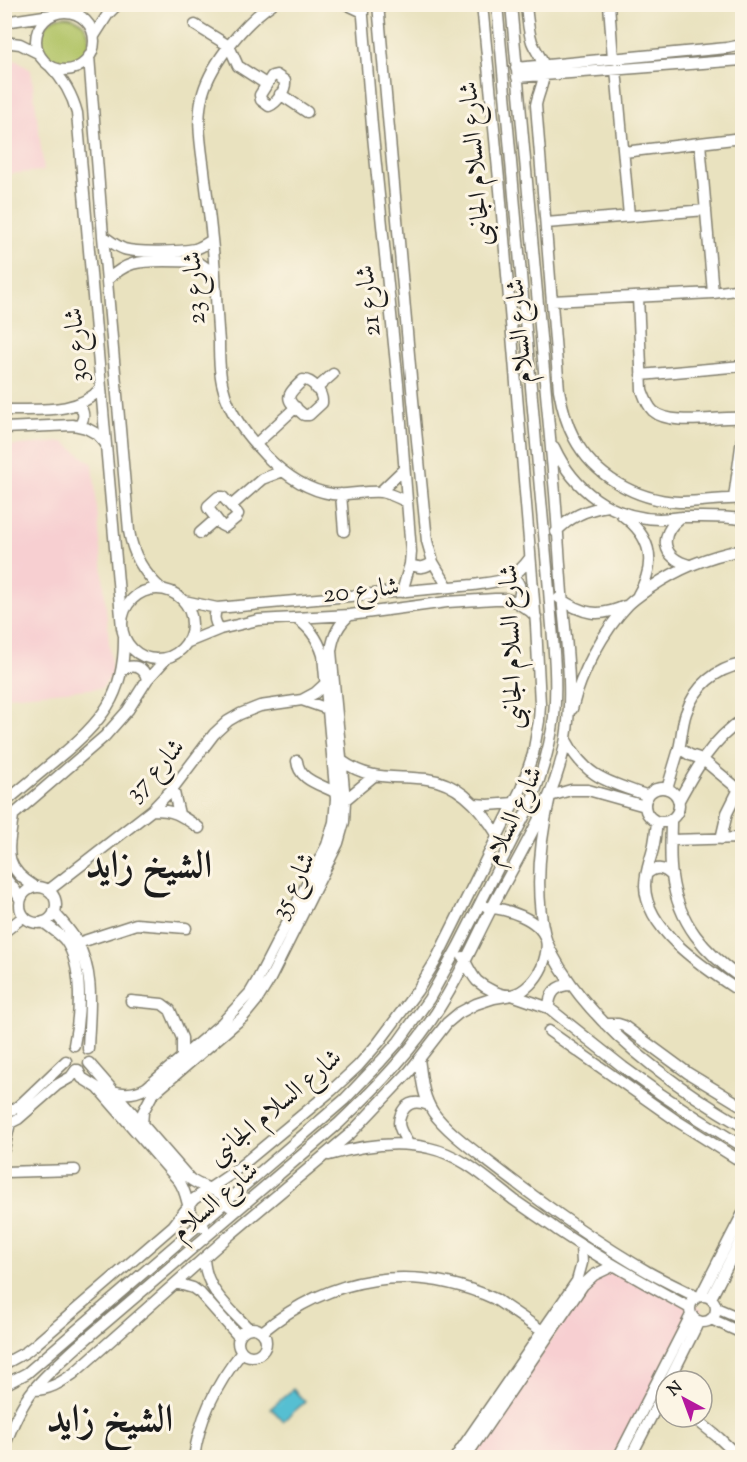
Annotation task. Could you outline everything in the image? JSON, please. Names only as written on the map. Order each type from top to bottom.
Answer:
[{"type":"street","points":[[71,12],[88,4]]},
{"type":"street","points":[[94,36],[104,19],[118,4]]},
{"type":"street","name":"شارع 23","points":[[272,4],[258,14],[229,46],[204,91],[200,110],[199,130],[212,240],[223,387],[229,406],[240,426],[267,457],[298,482],[314,490],[332,494],[380,492],[407,502]]},
{"type":"street","points":[[346,4],[362,8]]},
{"type":"street","name":"شارع 21","points":[[378,4],[427,541],[433,562],[448,588]]},
{"type":"street","name":"شارع السلام الجانبى","points":[[4,1364],[36,1344],[173,1226],[194,1199],[231,1174],[358,1066],[412,999],[435,962],[521,789],[533,754],[539,721],[536,617],[482,4]]},
{"type":"street","name":"شارع السلام","points":[[4,1385],[27,1373],[344,1100],[381,1061],[429,999],[478,907],[533,795],[545,762],[554,716],[554,669],[549,590],[497,4]]},
{"type":"street","name":"شارع السلام","points":[[4,1448],[18,1414],[33,1390],[47,1375],[357,1106],[410,1048],[446,998],[550,796],[566,740],[569,685],[558,530],[511,4]]},
{"type":"street","points":[[526,4],[529,32],[544,70],[536,105],[559,390],[564,415],[574,439],[589,460],[608,478],[630,491],[675,502],[738,499],[742,439]]},
{"type":"street","points":[[609,4],[629,216]]},
{"type":"street","name":"شارع 21","points":[[362,8],[411,552],[411,564],[402,592]]},
{"type":"street","points":[[4,22],[71,12],[82,17],[90,25],[94,43],[89,57],[80,65],[74,68],[59,69],[50,66],[38,53],[20,44],[4,42]]},
{"type":"street","points":[[38,53],[37,35],[45,20],[52,15]]},
{"type":"street","points":[[195,25],[229,46],[238,66],[266,84]]},
{"type":"street","points":[[615,64],[742,45]]},
{"type":"street","name":"شارع 30","points":[[89,57],[131,544],[142,569],[161,589]]},
{"type":"street","points":[[517,73],[615,64],[742,60]]},
{"type":"street","name":"شارع 30","points":[[50,66],[68,87],[77,113],[123,632]]},
{"type":"street","points":[[213,73],[238,66]]},
{"type":"street","points":[[272,76],[279,76],[285,81],[286,87],[269,106],[262,102],[260,95],[266,84],[272,76]]},
{"type":"street","points":[[280,94],[307,112]]},
{"type":"street","points":[[372,126],[389,124]]},
{"type":"street","points":[[624,152],[742,138]]},
{"type":"street","points":[[700,143],[713,293]]},
{"type":"street","points":[[546,223],[706,210]]},
{"type":"street","points":[[103,236],[113,244],[138,252],[195,249],[212,240]]},
{"type":"street","points":[[107,280],[116,271],[140,261],[192,262],[201,264],[215,274]]},
{"type":"street","points":[[552,302],[713,293],[742,289]]},
{"type":"street","points":[[639,297],[642,390],[646,402],[654,412],[666,418],[679,420],[742,418]]},
{"type":"street","points":[[395,355],[409,353]]},
{"type":"street","points":[[641,375],[742,366]]},
{"type":"street","points":[[316,389],[333,374]]},
{"type":"street","points":[[303,380],[310,382],[316,389],[322,396],[322,403],[309,415],[304,415],[289,400],[289,393],[303,380]]},
{"type":"street","points":[[4,410],[60,408],[78,404],[90,398],[101,388]]},
{"type":"street","points":[[78,404],[84,415],[79,426]]},
{"type":"street","points":[[256,444],[296,407]]},
{"type":"street","points":[[4,428],[73,425],[97,434],[106,444]]},
{"type":"street","points":[[550,439],[561,462],[577,483],[597,500],[635,525],[646,542],[650,561],[646,580],[607,632],[590,662],[573,704],[568,727]]},
{"type":"street","points":[[262,479],[267,457]]},
{"type":"street","points":[[380,492],[404,469]]},
{"type":"street","points":[[231,506],[262,479],[283,471]]},
{"type":"street","points":[[341,494],[344,531]]},
{"type":"street","points":[[220,496],[237,512],[236,518],[225,527],[216,519],[208,511],[208,506],[220,496]]},
{"type":"street","points":[[545,546],[569,520],[594,508],[608,506]]},
{"type":"street","points":[[620,513],[640,518],[660,519],[742,519]]},
{"type":"street","points":[[680,518],[672,524],[666,534],[666,545],[670,555],[678,562],[689,565]]},
{"type":"street","points":[[200,533],[216,519]]},
{"type":"street","points":[[549,590],[583,611],[605,613],[632,601],[689,565],[718,554],[742,550]]},
{"type":"street","name":"شارع 20","points":[[184,601],[217,608],[499,582],[522,569],[530,558]]},
{"type":"street","points":[[411,564],[422,568],[433,562]]},
{"type":"street","points":[[512,576],[519,583],[520,588],[516,602],[536,617]]},
{"type":"street","points":[[4,803],[84,736],[95,725],[111,700],[121,671],[124,648],[122,619],[129,603],[136,596],[152,589],[169,591],[184,601],[192,616],[188,642],[182,649],[167,658],[147,680],[128,710],[105,736],[4,823]]},
{"type":"street","name":"شارع 20","points":[[188,642],[220,629],[258,620],[350,615],[495,599],[516,602]]},
{"type":"street","points":[[217,608],[214,619],[220,629]]},
{"type":"street","name":"شارع 35","points":[[113,1091],[130,1094],[146,1088],[241,1004],[257,981],[327,844],[340,797],[342,761],[331,651],[335,633],[345,618],[350,615]]},
{"type":"street","name":"شارع 35","points":[[142,1125],[143,1112],[152,1095],[243,1017],[264,990],[338,843],[344,822],[334,776],[323,655],[309,629],[295,618]]},
{"type":"street","points":[[123,632],[128,644],[141,656],[158,660],[167,658]]},
{"type":"street","points":[[667,789],[691,701],[698,690],[718,672],[742,664]]},
{"type":"street","points":[[121,671],[130,666],[140,668],[147,680]]},
{"type":"street","name":"شارع 37","points":[[49,890],[152,810],[173,788],[214,734],[228,721],[260,706],[302,700],[315,693],[326,683]]},
{"type":"street","name":"شارع 37","points":[[302,700],[328,709]]},
{"type":"street","points":[[679,800],[702,759],[718,740],[742,720]]},
{"type":"street","points":[[566,740],[577,759],[594,775],[647,801]]},
{"type":"street","points":[[679,748],[702,759],[741,790],[727,813],[721,839]]},
{"type":"street","points":[[297,761],[297,768],[301,774],[340,797],[374,776]]},
{"type":"street","points":[[342,761],[357,771],[374,776],[428,779],[457,790],[475,804],[498,836]]},
{"type":"street","points":[[316,784],[334,776]]},
{"type":"street","points":[[173,788],[179,814]]},
{"type":"street","points":[[521,789],[533,795]]},
{"type":"street","points":[[656,789],[667,789],[676,795],[680,806],[676,816],[671,820],[657,822],[649,816],[647,801],[656,789]]},
{"type":"street","points":[[33,1390],[43,1390],[54,1386],[73,1374],[176,1282],[351,1133],[380,1104],[447,1023],[459,1013],[476,1004],[512,995],[523,990],[532,982],[544,962],[546,950],[540,898],[540,857],[550,796],[571,790],[588,790],[647,801]]},
{"type":"street","points":[[475,804],[514,803]]},
{"type":"street","points":[[152,810],[179,814],[199,828]]},
{"type":"street","points":[[14,816],[10,861],[19,875],[34,886]]},
{"type":"street","points":[[671,820],[672,876],[683,916],[705,949],[742,980]]},
{"type":"street","points":[[657,822],[645,885],[652,914],[674,941],[705,967],[742,993]]},
{"type":"street","points":[[671,840],[742,838]]},
{"type":"street","points":[[492,848],[504,854]]},
{"type":"street","points":[[646,875],[659,868],[672,876]]},
{"type":"street","points":[[4,876],[20,899],[20,909],[27,920],[35,923],[52,917],[56,903],[49,890],[34,886],[25,891],[20,899]]},
{"type":"street","points":[[478,907],[504,909],[528,919],[545,938],[571,985],[605,1024],[668,1077],[742,1126]]},
{"type":"street","points":[[6,1120],[18,1119],[57,1085],[71,1077],[77,1070],[84,1069],[91,1056],[88,1049],[90,979],[78,943],[54,912]]},
{"type":"street","points":[[4,932],[23,916]]},
{"type":"street","points":[[663,929],[676,928],[680,925],[683,916]]},
{"type":"street","points":[[78,943],[137,918],[186,928]]},
{"type":"street","points":[[43,922],[64,940],[75,964],[79,1010],[74,1045]]},
{"type":"street","points":[[458,946],[470,972],[484,986],[493,991],[549,1008],[622,1067],[742,1146]]},
{"type":"street","points":[[549,1008],[549,1001],[557,988],[571,985]]},
{"type":"street","points":[[131,1001],[166,1006],[173,1015],[182,1038],[182,1058]]},
{"type":"street","points":[[605,1024],[624,1026],[688,1073],[742,1106]]},
{"type":"street","points":[[549,1031],[677,1121],[742,1162]]},
{"type":"street","points":[[182,1038],[198,1044]]},
{"type":"street","points":[[88,1049],[81,1045],[74,1045],[68,1050],[66,1061],[70,1067],[77,1070],[82,1077],[98,1088],[179,1181],[186,1192],[191,1216],[198,1224],[215,1230]]},
{"type":"street","points":[[410,1048],[420,1058],[421,1081],[429,1105],[442,1122],[478,1154],[524,1190],[619,1254],[650,1273],[742,1319]]},
{"type":"street","points":[[4,1149],[6,1120],[66,1061]]},
{"type":"street","points":[[89,1063],[190,1179],[219,1192],[227,1200],[230,1209],[228,1218]]},
{"type":"street","points":[[410,1145],[399,1126],[399,1117],[411,1103],[421,1102],[429,1105]]},
{"type":"street","points":[[323,1157],[373,1146],[410,1145],[438,1150],[461,1161],[581,1245],[693,1315],[707,1321],[711,1319],[742,1332]]},
{"type":"street","points":[[4,1172],[75,1170]]},
{"type":"street","points":[[280,1173],[298,1179]]},
{"type":"street","points":[[711,1319],[714,1316],[706,1299],[742,1215]]},
{"type":"street","points":[[706,1299],[742,1236]]},
{"type":"street","points":[[580,1283],[581,1245]]},
{"type":"street","points":[[204,1258],[210,1295],[239,1336]]},
{"type":"street","points":[[455,1458],[494,1408],[580,1283],[613,1266]]},
{"type":"street","points":[[262,1332],[293,1309],[324,1293],[364,1281],[405,1278],[438,1281],[478,1292],[495,1299],[545,1333]]},
{"type":"street","points":[[176,1282],[210,1295],[248,1328]]},
{"type":"street","points":[[673,1369],[693,1315],[693,1299],[706,1299]]},
{"type":"street","points":[[672,1369],[693,1315]]},
{"type":"street","points":[[248,1328],[262,1332],[266,1342],[261,1352],[252,1355],[242,1352],[238,1342],[242,1331],[248,1328]]},
{"type":"street","points":[[36,1344],[46,1356]]},
{"type":"street","points":[[194,1458],[199,1429],[210,1400],[219,1383],[242,1352]]},
{"type":"street","points":[[618,1458],[654,1407]]},
{"type":"street","points":[[465,1458],[494,1408]]},
{"type":"street","points":[[630,1458],[654,1410]]},
{"type":"street","points":[[4,1418],[13,1418],[18,1414]]},
{"type":"street","points":[[708,1429],[740,1458]]},
{"type":"shaded area","points":[[5,57],[31,70],[44,171],[5,174]]},
{"type":"shaded area","points":[[64,442],[93,464],[112,674],[102,688],[5,696],[5,446]]},
{"type":"shaded area","points":[[610,1257],[702,1309],[670,1369],[654,1369],[654,1400],[624,1457],[470,1458],[593,1278]]},
{"type":"green space","points":[[60,16],[70,16],[82,23],[89,35],[89,45],[82,57],[70,64],[60,64],[45,53],[41,45],[41,35],[52,20]]},
{"type":"water","points":[[293,1389],[305,1402],[283,1421],[271,1408]]},
{"type":"district","name":"الشيخ زايد","points":[[149,864]]},
{"type":"district","name":"الشيخ زايد","points":[[110,1418]]}]
